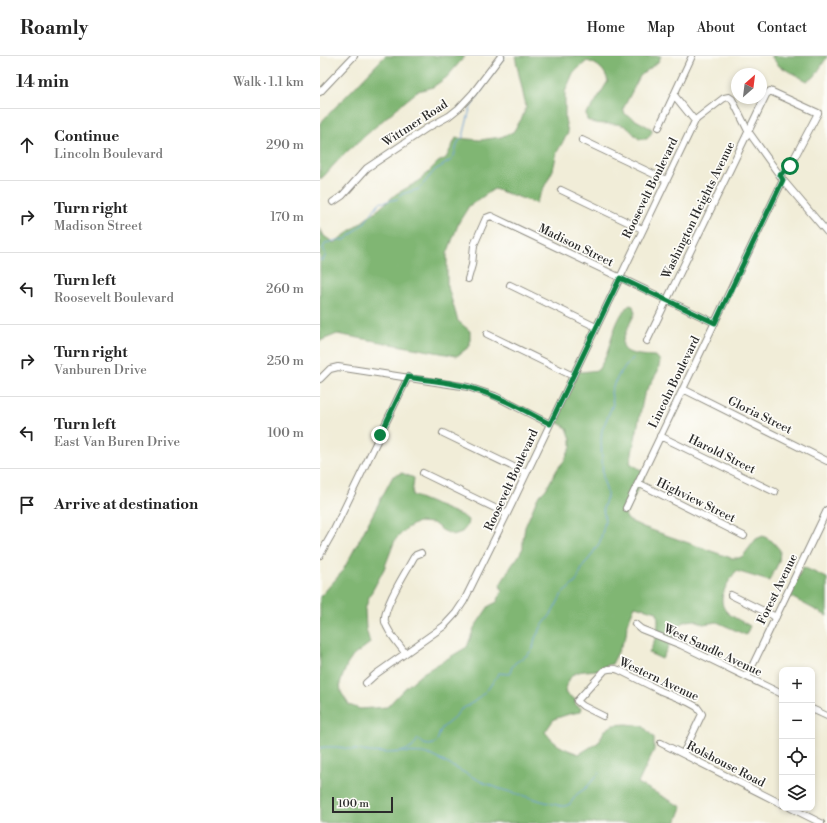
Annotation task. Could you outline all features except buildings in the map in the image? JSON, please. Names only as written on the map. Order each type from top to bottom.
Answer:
[{"type":"street","points":[[320,92],[354,56]]},
{"type":"street","name":"Wittmer Road","points":[[333,202],[342,196],[367,168],[427,128],[449,116],[459,108],[474,93],[501,56]]},
{"type":"street","points":[[659,127],[692,56]]},
{"type":"street","name":"Washington Heights Avenue","points":[[647,341],[766,94],[770,91],[818,113]]},
{"type":"street","points":[[674,95],[695,121]]},
{"type":"street","name":"Roosevelt Boulevard","points":[[366,683],[376,674],[444,626],[456,613],[507,514],[642,229],[695,121],[724,98],[730,97],[748,131]]},
{"type":"street","name":"Lincoln Boulevard","points":[[626,508],[684,389],[782,178],[818,113]]},
{"type":"street","points":[[748,131],[782,178],[827,232]]},
{"type":"street","points":[[582,140],[666,180]]},
{"type":"street","points":[[561,190],[642,229]]},
{"type":"street","name":"Madison Street","points":[[468,279],[472,265],[472,252],[475,241],[486,218],[491,216],[715,323]]},
{"type":"street","points":[[510,285],[596,327]]},
{"type":"street","points":[[487,334],[573,376]]},
{"type":"street","points":[[320,379],[330,369],[338,367],[461,385],[495,396],[550,424]]},
{"type":"street","points":[[320,555],[333,532],[408,377]]},
{"type":"street","name":"Gloria Street","points":[[684,389],[827,461]]},
{"type":"street","points":[[443,433],[526,474]]},
{"type":"street","name":"Harold Street","points":[[660,436],[775,492]]},
{"type":"street","points":[[423,474],[507,514]]},
{"type":"street","name":"Highview Street","points":[[638,483],[744,536]]},
{"type":"street","name":"Forest Avenue","points":[[746,677],[827,510]]},
{"type":"street","points":[[405,653],[388,629],[385,614],[414,557],[421,553]]},
{"type":"street","points":[[731,595],[776,617]]},
{"type":"street","name":"West Sandle Avenue","points":[[635,624],[641,629],[681,645],[779,693]]},
{"type":"street","name":"Western Avenue","points":[[603,716],[582,706],[577,701],[605,670],[614,668],[661,692],[684,700],[697,707],[702,714],[683,754]]},
{"type":"street","points":[[815,712],[827,716]]},
{"type":"street","name":"Rolshouse Road","points":[[661,744],[779,802]]},
{"type":"street","points":[[797,811],[821,823]]},
{"type":"green space","points":[[385,56],[465,56],[447,77],[433,87],[418,91],[342,156],[320,179],[320,123]]},
{"type":"green space","points":[[515,56],[661,56],[658,62],[640,76],[623,109],[625,114],[652,129],[652,132],[647,139],[639,139],[625,126],[596,123],[587,120],[586,113],[591,109],[608,81],[600,68],[587,61],[573,73],[565,92],[565,119],[568,133],[557,152],[553,170],[536,203],[494,189],[469,206],[459,222],[447,254],[447,284],[458,321],[470,331],[470,346],[457,356],[337,334],[320,341],[320,228],[324,236],[334,243],[379,209],[396,194],[419,181],[438,162],[446,158],[456,138],[480,140],[501,137],[513,132],[522,118],[526,107]]},
{"type":"green space","points":[[771,56],[827,57],[815,76],[807,81],[779,66]]},
{"type":"green space","points":[[630,305],[633,306],[635,313],[623,340],[623,346],[626,350],[632,353],[656,356],[660,361],[658,371],[644,395],[630,463],[646,473],[625,515],[628,520],[643,527],[731,558],[739,558],[743,556],[756,539],[763,536],[772,541],[780,550],[779,562],[769,581],[736,571],[726,586],[722,597],[724,608],[730,615],[750,626],[746,635],[717,622],[703,624],[695,620],[685,621],[677,629],[662,659],[649,653],[657,633],[657,612],[635,606],[627,624],[626,636],[612,664],[597,670],[575,673],[569,680],[565,693],[576,700],[575,703],[581,708],[580,712],[554,719],[545,732],[560,746],[579,754],[599,742],[604,731],[613,725],[627,724],[643,726],[654,738],[654,750],[638,783],[682,807],[676,823],[320,823],[320,597],[342,572],[393,476],[402,473],[414,478],[412,495],[463,516],[468,520],[467,526],[462,532],[453,535],[442,530],[433,523],[418,522],[407,528],[395,540],[384,569],[369,597],[365,610],[366,629],[370,643],[353,656],[347,665],[340,683],[341,692],[349,705],[360,709],[387,707],[404,689],[423,673],[467,647],[474,628],[489,606],[497,602],[502,591],[500,585],[523,548],[525,527],[538,497],[546,489],[571,447],[571,439],[567,428],[555,421],[579,371],[598,370],[606,355],[618,320],[625,309]]},
{"type":"green space","points":[[803,567],[827,578],[827,616],[789,596]]},
{"type":"waterway","points":[[320,260],[323,260],[325,257],[323,248],[326,243],[337,240],[345,240],[365,222],[379,203],[397,199],[402,194],[419,189],[435,170],[453,159],[458,142],[463,137],[471,107],[505,56]]},
{"type":"waterway","points":[[320,748],[338,747],[369,752],[388,753],[401,752],[412,748],[418,739],[424,744],[434,744],[437,741],[442,728],[455,717],[459,711],[475,701],[488,689],[499,673],[510,673],[515,663],[533,649],[535,638],[552,613],[562,594],[576,582],[584,564],[600,542],[605,521],[603,508],[607,497],[603,479],[601,440],[602,430],[613,404],[611,392],[613,386],[620,373],[633,358]]},
{"type":"waterway","points":[[401,752],[423,753],[433,756],[482,782],[500,789],[561,806],[570,804],[577,794],[586,788],[599,773]]},
{"type":"route","points":[[380,435],[408,377],[461,385],[480,390],[550,424],[620,278],[715,323],[783,180],[780,175],[790,166]]}]
